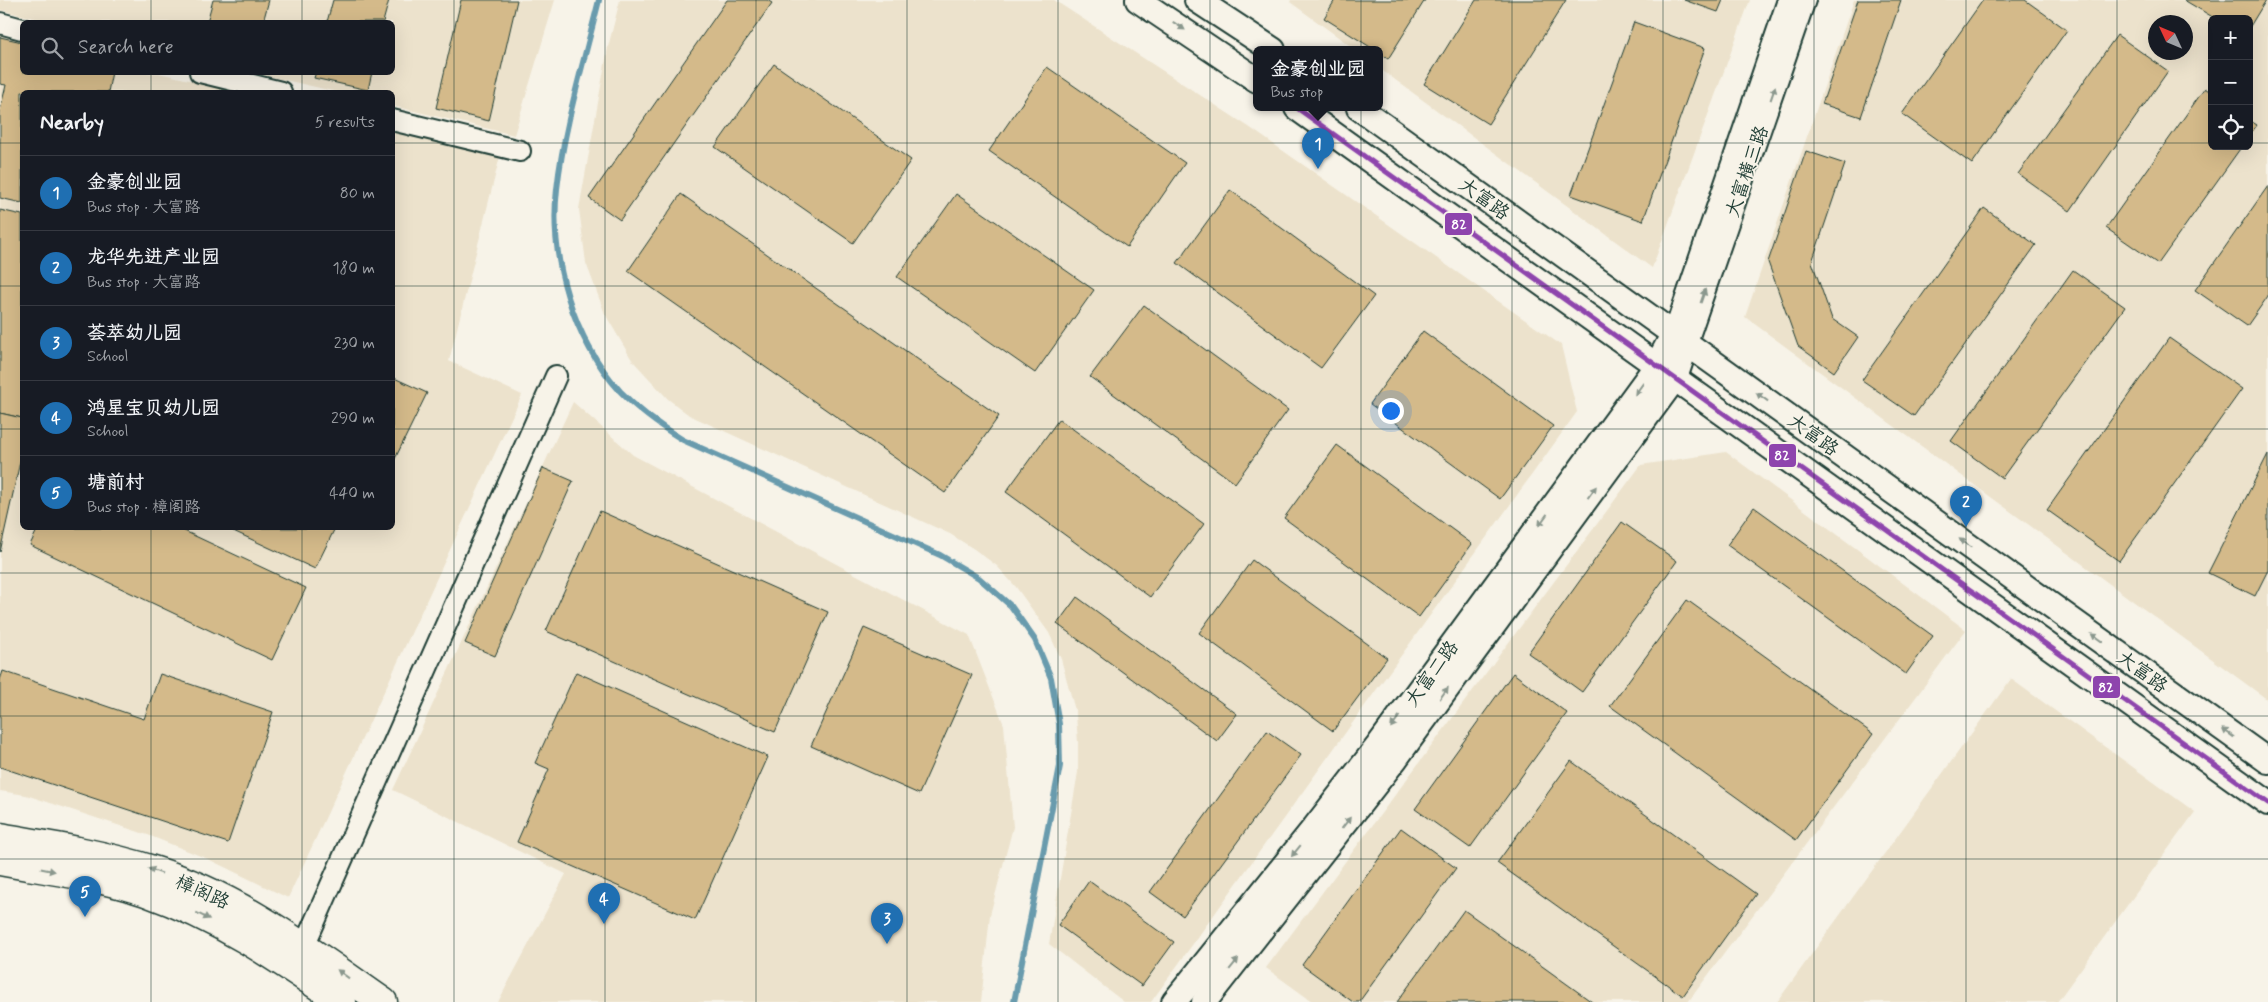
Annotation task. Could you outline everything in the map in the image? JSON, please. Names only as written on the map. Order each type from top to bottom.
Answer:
[{"type":"main road","name":"樟阁路","points":[[0,836],[95,855],[153,870],[200,888],[241,908],[304,946],[383,1002]]},
{"type":"main road","name":"樟阁路","points":[[0,860],[90,878],[144,892],[191,911],[242,935],[342,1002]]},
{"type":"street","points":[[1138,0],[1253,77]]},
{"type":"street","points":[[1197,0],[1267,46]]},
{"type":"street","name":"大富横三路","points":[[1680,338],[1788,0]]},
{"type":"street","name":"大富横三路","points":[[1680,338],[1805,0]]},
{"type":"street","points":[[0,23],[20,28]]},
{"type":"street","points":[[212,75],[274,90]]},
{"type":"street","name":"大富路","points":[[1301,111],[2268,803]]},
{"type":"street","name":"大富路","points":[[1364,111],[2268,761]]},
{"type":"street","points":[[395,121],[520,152]]},
{"type":"street","name":"大富二路","points":[[1204,1002],[1390,766],[1666,371],[1680,338]]},
{"type":"street","name":"大富二路","points":[[1174,1002],[1315,827],[1666,371]]},
{"type":"street","points":[[304,946],[556,376]]},
{"type":"shaded area","points":[[0,0],[555,0],[514,135],[395,106],[395,90],[328,90],[264,75],[395,75],[395,20],[42,20],[0,10]]},
{"type":"shaded area","points":[[620,0],[1054,0],[1249,127],[1561,345],[1577,412],[1151,1002],[1124,1002],[1049,944],[1078,772],[1076,714],[1061,659],[1049,633],[1016,587],[997,566],[950,534],[689,415],[668,399],[632,360],[605,314],[586,263],[579,209],[608,47]]},
{"type":"shaded area","points":[[1291,0],[1750,0],[1652,268],[1383,71],[1383,46],[1350,46],[1290,2]]},
{"type":"shaded area","points":[[1854,0],[2268,0],[2268,700],[1745,317]]},
{"type":"shaded area","points":[[0,34],[20,39],[20,75],[168,75],[232,90],[20,90],[20,530],[395,530],[395,130],[500,156],[449,361],[522,395],[288,898],[208,859],[148,835],[26,795],[0,791]]},
{"type":"shaded area","points":[[573,402],[633,455],[969,635],[1004,725],[1013,827],[990,915],[981,1002],[498,1002],[566,874],[393,790]]},
{"type":"shaded area","points":[[1726,452],[1966,630],[1688,1002],[1313,1002],[1266,968],[1641,465]]},
{"type":"shaded area","points":[[2011,679],[2195,812],[2057,1002],[1777,1002]]},
{"type":"building","points":[[213,0],[269,0],[264,20],[208,20]]},
{"type":"building","points":[[333,0],[389,0],[384,20],[328,20]]},
{"type":"building","points":[[461,0],[517,0],[489,121],[436,108]]},
{"type":"building","points":[[727,0],[767,0],[772,3],[620,220],[589,198]]},
{"type":"building","points":[[1335,0],[1425,0],[1388,59],[1383,56],[1383,46],[1369,46],[1324,18]]},
{"type":"building","points":[[1476,0],[1566,0],[1488,124],[1424,84]]},
{"type":"building","points":[[1684,0],[1723,0],[1718,12]]},
{"type":"building","points":[[1858,0],[1901,0],[1861,117],[1822,104]]},
{"type":"building","points":[[1983,0],[2025,0],[2067,30],[1972,164],[1902,114]]},
{"type":"building","points":[[2184,0],[2266,0],[2253,21],[2253,15],[2209,15]]},
{"type":"building","points":[[1634,22],[1705,48],[1643,221],[1571,195]]},
{"type":"building","points":[[2117,35],[2148,57],[2148,60],[2152,60],[2168,71],[2070,211],[2018,174]]},
{"type":"building","points":[[0,37],[20,42],[20,75],[111,75],[108,90],[20,90],[20,203],[0,198],[0,111],[6,85],[0,84]]},
{"type":"building","points":[[774,64],[911,160],[853,243],[715,147]]},
{"type":"building","points":[[1047,67],[1185,163],[1127,247],[989,151]]},
{"type":"building","points":[[315,75],[371,75],[368,90],[314,78]]},
{"type":"building","points":[[2205,88],[2208,90],[2208,150],[2239,150],[2158,264],[2106,228]]},
{"type":"building","points":[[2253,122],[2257,125],[2253,130]]},
{"type":"building","points":[[1806,151],[1845,164],[1812,262],[1832,319],[1858,337],[1834,372],[1798,346],[1768,262]]},
{"type":"building","points":[[2268,186],[2268,296],[2247,326],[2195,290]]},
{"type":"building","points":[[1230,190],[1374,296],[1321,368],[1177,263]]},
{"type":"building","points":[[681,194],[999,416],[945,493],[628,271]]},
{"type":"building","points":[[956,194],[1094,290],[1035,373],[897,277]]},
{"type":"building","points":[[1984,208],[2036,245],[1914,416],[1862,380]]},
{"type":"building","points":[[0,210],[20,215],[20,418],[0,413]]},
{"type":"building","points":[[2073,270],[2125,307],[2002,478],[1951,441]]},
{"type":"building","points":[[1144,305],[1288,410],[1235,483],[1090,377]]},
{"type":"building","points":[[1423,331],[1553,426],[1500,499],[1370,404]]},
{"type":"building","points":[[2169,338],[2242,389],[2119,561],[2047,510]]},
{"type":"building","points":[[395,378],[427,393],[395,459]]},
{"type":"building","points":[[0,413],[20,418],[20,462],[0,552]]},
{"type":"building","points":[[1059,419],[1204,524],[1150,597],[1006,492]]},
{"type":"building","points":[[1337,445],[1472,544],[1419,617],[1284,518]]},
{"type":"building","points":[[2268,454],[2268,570],[2255,596],[2208,573]]},
{"type":"building","points":[[543,468],[573,481],[495,656],[465,643]]},
{"type":"building","points":[[1754,507],[1933,636],[1906,674],[1727,545]]},
{"type":"building","points":[[600,511],[828,612],[775,732],[546,631]]},
{"type":"building","points":[[1622,522],[1677,561],[1582,692],[1528,653]]},
{"type":"building","points":[[37,530],[182,530],[306,588],[272,660],[30,545]]},
{"type":"building","points":[[231,530],[334,530],[315,569]]},
{"type":"building","points":[[1252,560],[1387,658],[1333,731],[1199,633]]},
{"type":"building","points":[[1077,597],[1237,714],[1217,741],[1057,624]]},
{"type":"building","points":[[1687,600],[1873,734],[1796,840],[1610,706]]},
{"type":"building","points":[[864,628],[972,675],[919,794],[811,746]]},
{"type":"building","points":[[3,671],[144,719],[160,674],[273,712],[228,843],[0,767],[0,680]]},
{"type":"building","points":[[576,672],[768,757],[695,920],[517,842],[549,769],[535,763]]},
{"type":"building","points":[[1513,673],[1567,713],[1470,848],[1415,809]]},
{"type":"building","points":[[1267,731],[1301,755],[1183,916],[1150,892]]},
{"type":"building","points":[[1571,761],[1756,894],[1683,996],[1497,863]]},
{"type":"building","points":[[1401,828],[1456,868],[1359,1002],[1353,1002],[1302,965]]},
{"type":"building","points":[[1089,881],[1174,942],[1142,986],[1058,925]]},
{"type":"building","points":[[1464,910],[1592,1002],[1397,1002]]},
{"type":"waterway","points":[[599,0],[564,141],[555,216],[561,270],[568,297],[577,323],[603,370],[620,391],[635,405],[658,424],[683,440],[940,555],[979,578],[1011,606],[1035,640],[1051,678],[1059,724],[1060,766],[1014,1002]]},
{"type":"transit line","name":"82","points":[[1301,111],[2268,803]]},
{"type":"place","name":"金豪创业园","points":[[1318,169]]},
{"type":"place","name":"龙华先进产业园","points":[[1966,527]]},
{"type":"place","name":"塘前村","points":[[85,917]]},
{"type":"place","name":"鸿星宝贝幼儿园","points":[[604,924]]},
{"type":"place","name":"荟萃幼儿园","points":[[887,944]]}]
